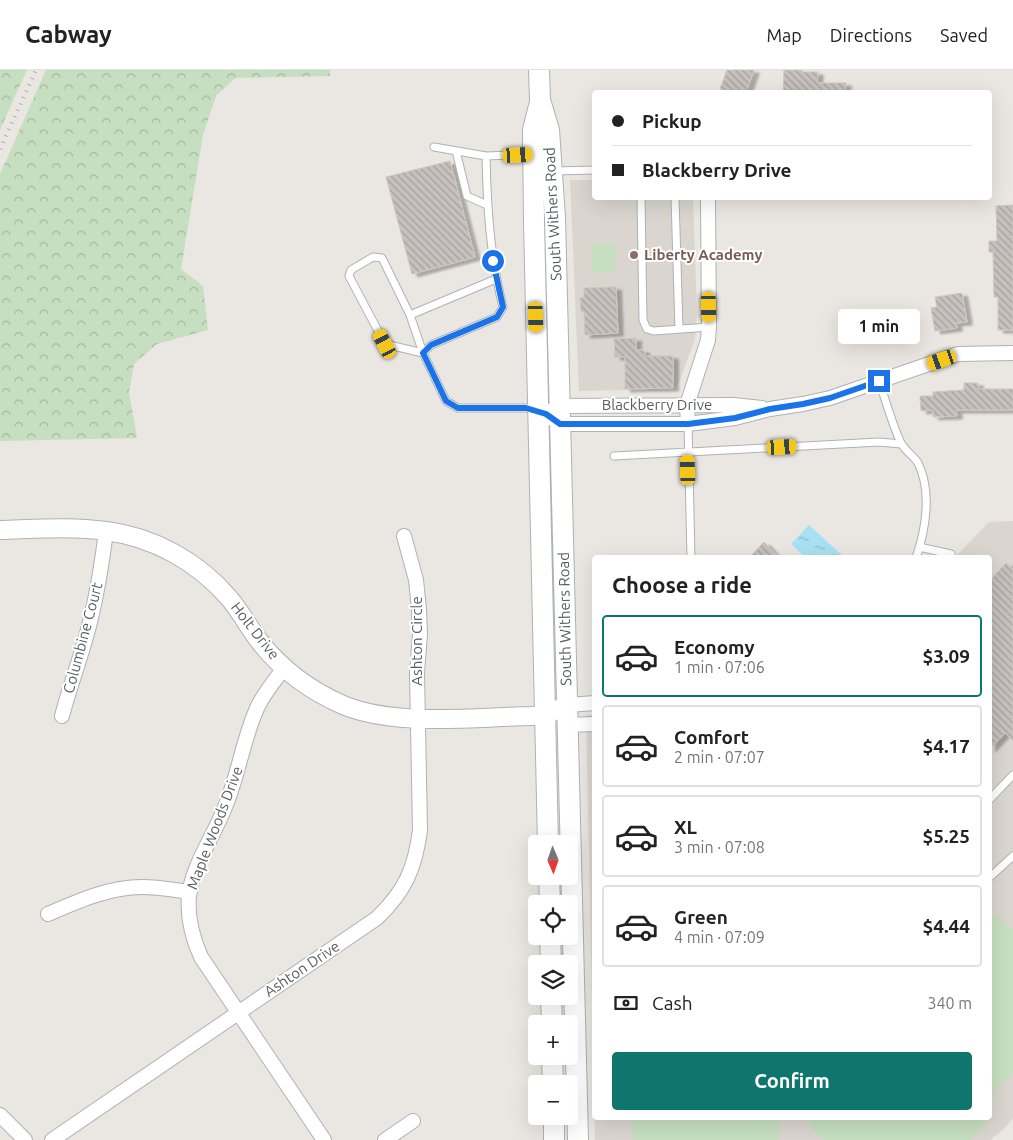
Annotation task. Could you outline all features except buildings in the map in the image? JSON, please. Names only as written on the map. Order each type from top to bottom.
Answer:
[{"type":"main road","name":"South Withers Road","points":[[539,70],[540,100],[549,130],[555,218],[546,715],[548,835]]},
{"type":"main road","name":"South Withers Road","points":[[540,100],[533,130],[533,154],[551,414],[567,715],[578,1140]]},
{"type":"main road","points":[[554,1125],[554,1140]]},
{"type":"street","points":[[688,424],[687,405],[708,340],[708,200]]},
{"type":"street","name":"Blackberry Drive","points":[[551,414],[688,424],[735,418],[770,409],[830,398],[958,354],[1013,353]]},
{"type":"street","name":"Blackberry Drive","points":[[551,414],[687,405],[733,405],[770,409]]},
{"type":"street","name":"Holt Drive","points":[[0,530],[88,529],[106,531],[152,542],[173,552],[194,565],[212,580],[230,599],[259,641],[284,668],[310,688],[346,706],[389,717],[418,719],[567,715],[592,723]]},
{"type":"street","name":"Columbine Court","points":[[62,716],[89,628],[98,590],[106,531]]},
{"type":"street","name":"Ashton Circle","points":[[404,536],[416,580],[419,610],[418,719]]},
{"type":"street","name":"Maple Woods Drive","points":[[284,668],[259,705],[248,729],[230,795],[199,862],[190,892],[189,922],[201,958],[324,1140]]},
{"type":"street","name":"Holt Drive","points":[[567,715],[592,704]]},
{"type":"street","name":"Ashton Drive","points":[[52,1140],[377,918],[392,904],[404,887],[418,851],[420,830],[418,719]]},
{"type":"street","points":[[48,914],[75,902],[129,888],[157,888],[190,892]]},
{"type":"street","points":[[0,1115],[25,1140]]},
{"type":"street","points":[[385,1140],[413,1121]]},
{"type":"lane","points":[[434,147],[486,156],[533,154]]},
{"type":"lane","points":[[456,151],[467,196],[487,205]]},
{"type":"lane","points":[[423,353],[431,345],[497,317],[503,307],[490,242],[486,156]]},
{"type":"lane","points":[[552,172],[592,170]]},
{"type":"lane","points":[[641,200],[643,320],[647,329],[654,331],[709,327]]},
{"type":"lane","points":[[675,200],[679,330]]},
{"type":"lane","points":[[423,353],[385,344],[349,276],[351,270],[374,257],[382,258],[410,314],[423,353],[446,401],[458,408],[526,408],[551,414]]},
{"type":"lane","points":[[410,314],[496,279]]},
{"type":"lane","points":[[879,381],[901,444],[918,462],[924,483],[926,504],[924,526],[917,555]]},
{"type":"lane","points":[[688,424],[691,555]]},
{"type":"lane","points":[[614,456],[879,442],[901,444]]},
{"type":"lane","points":[[919,547],[951,554]]},
{"type":"lane","points":[[992,797],[1013,776]]},
{"type":"lane","points":[[992,875],[1013,856]]},
{"type":"shaded area","name":"Liberty Academy","points":[[570,180],[592,180],[592,200],[693,200],[697,313],[695,339],[675,389],[579,391]]},
{"type":"shaded area","points":[[1013,521],[1013,1118],[1004,1129],[990,1140],[595,1140],[595,1120],[992,1120],[992,555],[957,555],[989,522]]},
{"type":"shaded area","points":[[586,715],[592,715],[592,998]]},
{"type":"green space","points":[[0,70],[27,70],[0,130]]},
{"type":"green space","points":[[46,70],[330,70],[330,76],[235,78],[216,96],[203,135],[181,269],[203,286],[208,330],[157,344],[134,364],[129,392],[137,438],[0,441],[0,174]]},
{"type":"green space","points":[[592,244],[615,244],[615,272],[592,273]]},
{"type":"green space","points":[[996,914],[1013,930],[1013,1073],[995,1092],[992,1089],[992,918]]},
{"type":"green space","points":[[633,1120],[779,1120],[779,1140],[633,1140]]},
{"type":"green space","points":[[812,1120],[987,1121],[970,1140],[824,1140],[808,1124]]},
{"type":"water","points":[[809,525],[842,555],[803,555],[791,544]]},
{"type":"railway","points":[[0,149],[36,70]]},
{"type":"place","name":"Liberty Academy","points":[[634,255]]},
{"type":"route","points":[[493,261],[503,307],[497,317],[431,345],[423,353],[446,401],[458,408],[526,408],[546,414],[560,424],[688,424],[735,418],[770,409],[830,398],[879,381]]}]
